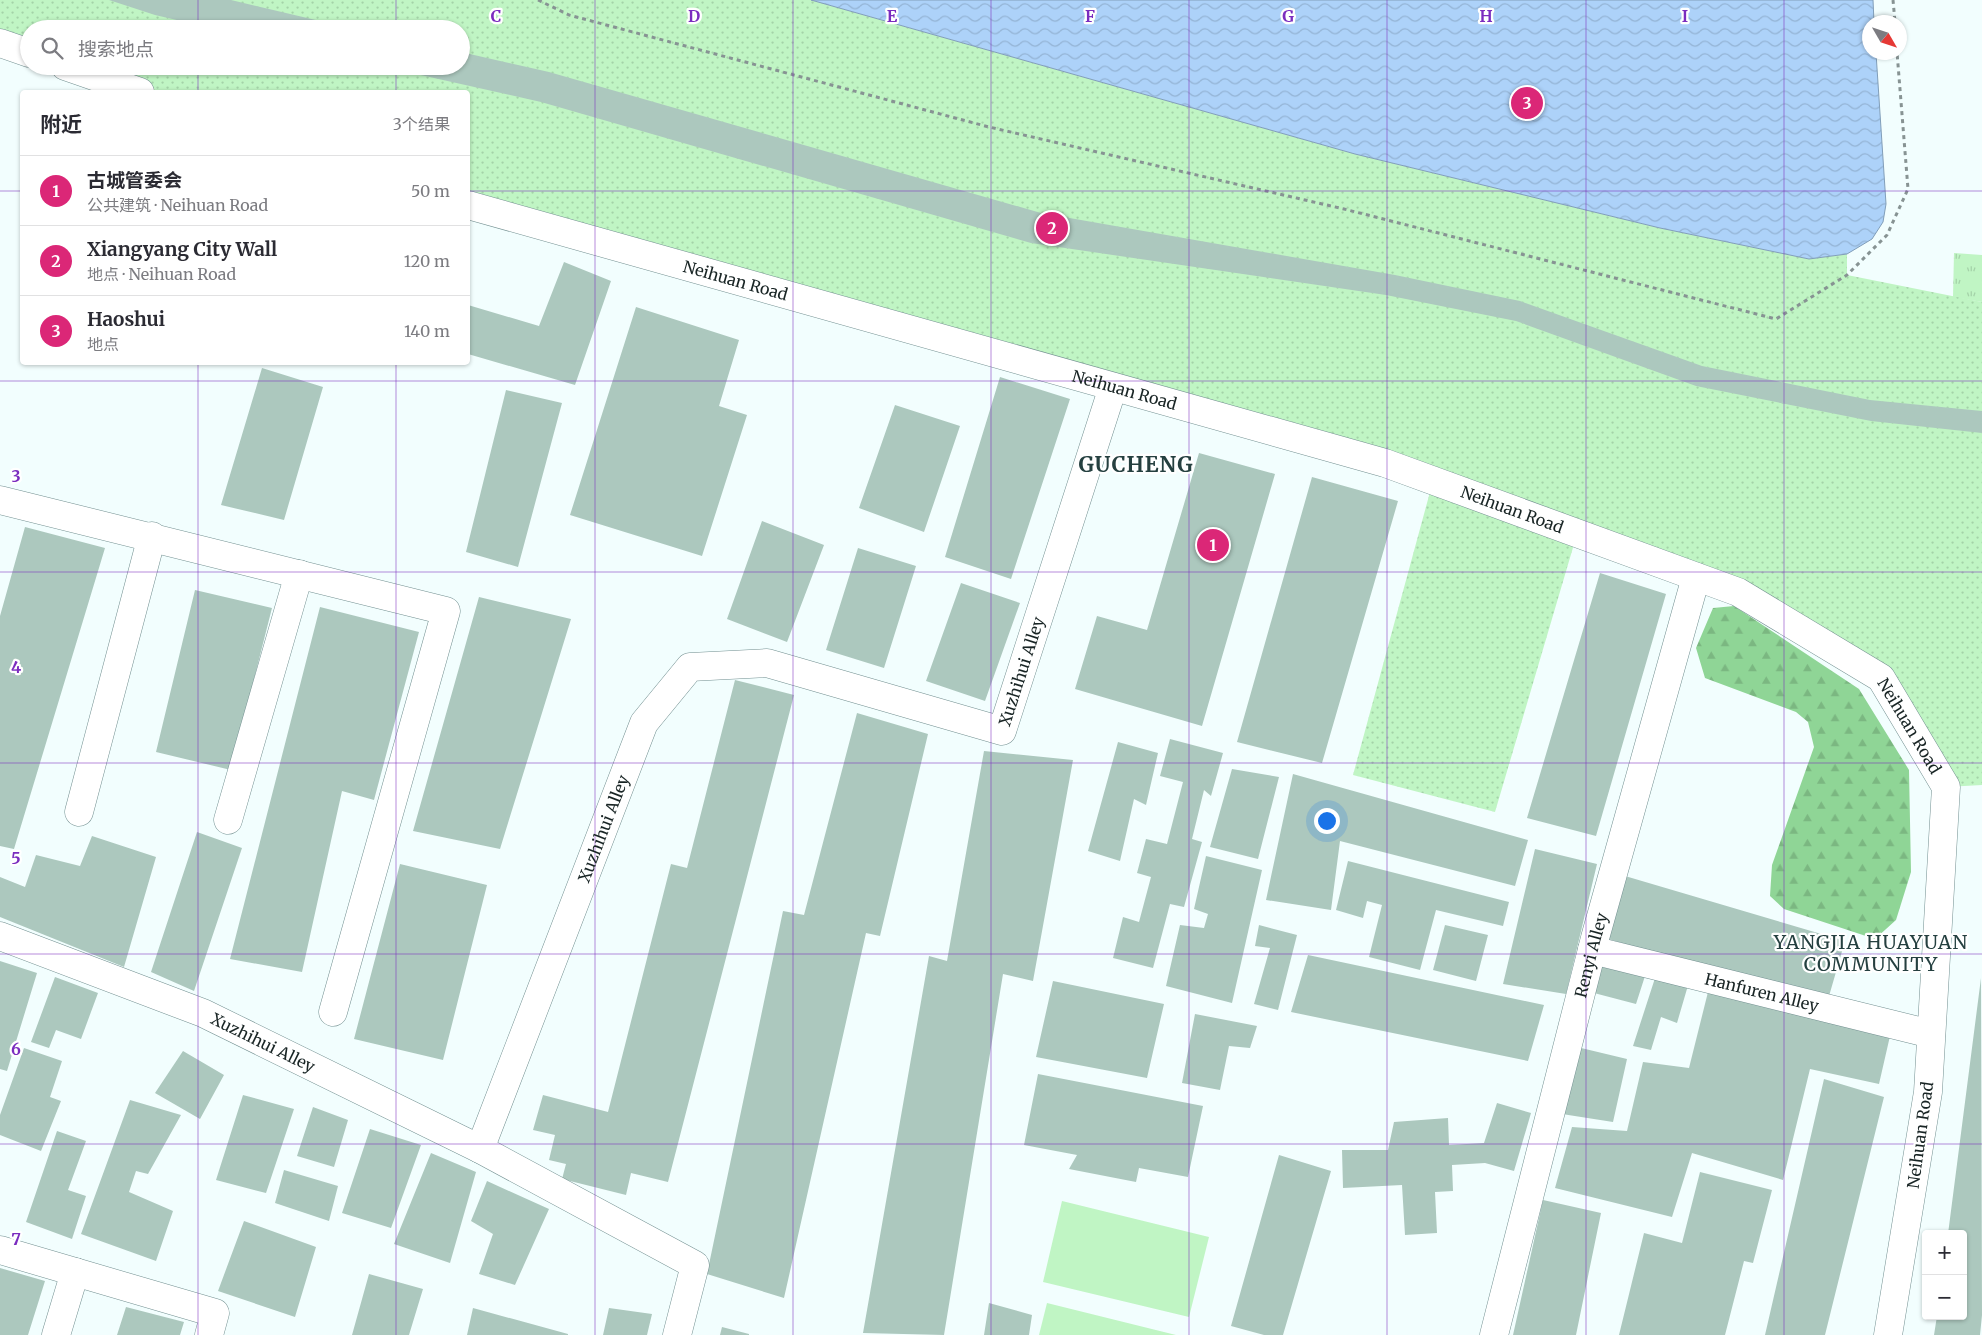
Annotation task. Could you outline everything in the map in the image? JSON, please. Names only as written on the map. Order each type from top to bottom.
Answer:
[{"type":"street","points":[[0,43],[20,51]]},
{"type":"street","points":[[91,75],[134,90]]},
{"type":"street","name":"Neihuan Road","points":[[470,206],[1385,463],[1738,592],[1881,678],[1946,787],[1928,1092],[1888,1335]]},
{"type":"street","name":"Xuzhihui Alley","points":[[0,936],[203,1013],[480,1149],[644,723],[690,666],[767,663],[1002,731],[1113,386]]},
{"type":"street","points":[[0,500],[152,536],[446,611],[333,1012]]},
{"type":"street","points":[[79,812],[152,536]]},
{"type":"street","points":[[228,820],[299,574]]},
{"type":"street","name":"Renyi Alley","points":[[1494,1335],[1592,950],[1696,577]]},
{"type":"street","name":"Hanfuren Alley","points":[[1592,950],[1931,1034]]},
{"type":"street","points":[[480,1149],[695,1265],[677,1335]]},
{"type":"street","points":[[0,1250],[215,1313],[208,1335]]},
{"type":"street","points":[[56,1335],[75,1272]]},
{"type":"path","points":[[538,0],[569,15],[989,127],[1344,209],[1776,319],[1846,275],[1887,235],[1908,189],[1898,60]]},
{"type":"path","points":[[1893,0],[1894,15]]},
{"type":"green space","points":[[0,0],[811,0],[1355,154],[1660,228],[1809,259],[1847,254],[1847,275],[1982,302],[1982,785],[1946,787],[1881,678],[1738,592],[1577,534],[1495,812],[1353,775],[1433,481],[470,206],[470,90],[134,90],[91,75],[470,75],[470,20],[20,20],[20,50],[0,43]]},
{"type":"green space","points":[[1954,253],[1982,255],[1982,302],[1953,297]]},
{"type":"green space","points":[[1734,606],[1859,689],[1909,770],[1911,872],[1896,920],[1875,939],[1784,909],[1770,896],[1772,865],[1814,747],[1808,722],[1796,712],[1705,678],[1696,648],[1713,608]]},
{"type":"green space","points":[[1062,1201],[1209,1237],[1189,1317],[1043,1282]]},
{"type":"green space","points":[[1047,1303],[1176,1335],[1039,1335]]},
{"type":"water","points":[[811,0],[1873,0],[1874,15],[1862,15],[1862,60],[1876,60],[1886,204],[1883,222],[1872,239],[1847,254],[1809,259],[1660,228],[1355,154]]},
{"type":"building","points":[[109,0],[231,0],[316,20],[177,20]]},
{"type":"building","points":[[470,54],[549,72],[1041,213],[1395,275],[1520,301],[1702,366],[1870,400],[1982,411],[1982,433],[1871,421],[1696,386],[1516,321],[1386,295],[1031,243],[541,102],[421,75],[470,75]]},
{"type":"building","points":[[564,262],[611,281],[575,385],[470,355],[470,306],[539,326]]},
{"type":"building","points":[[636,307],[739,340],[719,406],[747,415],[702,556],[570,515]]},
{"type":"building","points":[[262,368],[323,387],[284,520],[221,505]]},
{"type":"building","points":[[1000,377],[1070,399],[1011,579],[945,557]]},
{"type":"building","points":[[506,390],[562,403],[518,567],[466,552]]},
{"type":"building","points":[[895,405],[960,426],[924,532],[859,508]]},
{"type":"building","points":[[1199,453],[1275,474],[1202,726],[1075,689],[1097,616],[1147,630]]},
{"type":"building","points":[[1312,477],[1398,501],[1322,763],[1237,742]]},
{"type":"building","points":[[762,521],[824,545],[787,642],[727,619]]},
{"type":"building","points":[[25,527],[105,548],[14,849],[0,846],[0,616]]},
{"type":"building","points":[[858,548],[916,566],[884,668],[826,650]]},
{"type":"building","points":[[1600,573],[1666,594],[1596,836],[1527,818]]},
{"type":"building","points":[[961,583],[1020,603],[985,701],[926,681]]},
{"type":"building","points":[[195,590],[272,608],[231,770],[156,752]]},
{"type":"building","points":[[479,597],[571,619],[500,849],[413,831]]},
{"type":"building","points":[[320,607],[419,632],[374,800],[342,791],[302,972],[230,959]]},
{"type":"building","points":[[735,680],[794,695],[668,1182],[631,1173],[626,1195],[562,1179],[566,1164],[549,1160],[555,1135],[533,1130],[543,1095],[608,1112],[671,864],[687,868]]},
{"type":"building","points":[[857,713],[928,734],[880,936],[866,933],[784,1298],[707,1274],[783,911],[804,915]]},
{"type":"building","points":[[1170,739],[1223,753],[1211,796],[1204,790],[1192,839],[1202,842],[1184,907],[1170,904],[1153,968],[1113,958],[1123,917],[1139,922],[1151,877],[1137,873],[1146,839],[1167,844],[1183,782],[1160,776]]},
{"type":"building","points":[[1118,742],[1158,753],[1146,805],[1134,799],[1120,861],[1088,851]]},
{"type":"building","points":[[984,751],[1073,760],[1033,981],[1003,974],[944,1335],[863,1333],[929,956],[947,961]]},
{"type":"building","points":[[1232,769],[1279,777],[1258,859],[1210,847]]},
{"type":"building","points":[[1293,774],[1528,840],[1515,886],[1340,841],[1331,910],[1266,900]]},
{"type":"building","points":[[197,832],[242,848],[194,991],[151,972]]},
{"type":"building","points":[[92,836],[156,857],[124,967],[0,917],[0,877],[25,887],[36,855],[80,866]]},
{"type":"building","points":[[1535,849],[1597,864],[1566,994],[1503,984]]},
{"type":"building","points":[[1206,856],[1262,870],[1232,1003],[1166,986],[1180,925],[1204,928],[1208,914],[1194,909]]},
{"type":"building","points":[[1348,861],[1509,902],[1503,926],[1436,910],[1420,970],[1369,957],[1382,905],[1367,901],[1363,918],[1336,910]]},
{"type":"building","points":[[400,864],[487,885],[443,1060],[354,1039]]},
{"type":"building","points":[[1625,876],[1845,941],[1827,1003],[1605,938]]},
{"type":"building","points":[[1259,925],[1297,935],[1278,1010],[1254,1004],[1270,948],[1255,946]]},
{"type":"building","points":[[1445,925],[1488,935],[1476,981],[1433,970]]},
{"type":"building","points":[[1308,955],[1544,1005],[1528,1061],[1291,1012]]},
{"type":"building","points":[[0,961],[37,973],[7,1071],[0,1069]]},
{"type":"building","points":[[1602,967],[1645,976],[1636,1004],[1594,993]]},
{"type":"building","points":[[1656,975],[1689,982],[1677,1023],[1661,1017],[1651,1050],[1633,1046]]},
{"type":"building","points":[[55,977],[98,993],[81,1039],[56,1030],[49,1048],[31,1042]]},
{"type":"building","points":[[1981,978],[1982,1315],[1980,1335],[1934,1335],[1936,1320],[1967,1320],[1967,1230],[1949,1230]]},
{"type":"building","points":[[1053,981],[1164,1004],[1147,1078],[1036,1057]]},
{"type":"building","points":[[1708,992],[1890,1036],[1879,1084],[1810,1069],[1783,1180],[1692,1153],[1672,1217],[1555,1188],[1572,1127],[1627,1131],[1643,1062],[1689,1068]]},
{"type":"building","points":[[1195,1014],[1257,1026],[1250,1048],[1229,1046],[1220,1090],[1182,1083]]},
{"type":"building","points":[[1577,1047],[1627,1059],[1613,1122],[1562,1114]]},
{"type":"building","points":[[24,1048],[62,1061],[50,1097],[61,1101],[41,1151],[0,1135],[0,1115]]},
{"type":"building","points":[[183,1051],[224,1075],[200,1119],[155,1093]]},
{"type":"building","points":[[1038,1074],[1203,1106],[1188,1177],[1139,1168],[1136,1182],[1069,1169],[1077,1155],[1024,1145]]},
{"type":"building","points":[[1824,1079],[1884,1097],[1825,1335],[1765,1335]]},
{"type":"building","points":[[243,1095],[294,1109],[266,1193],[216,1180]]},
{"type":"building","points":[[130,1100],[181,1115],[148,1174],[136,1171],[129,1192],[173,1211],[156,1261],[81,1234]]},
{"type":"building","points":[[1497,1103],[1531,1113],[1514,1171],[1485,1163],[1452,1165],[1453,1191],[1435,1192],[1437,1233],[1405,1235],[1402,1185],[1343,1188],[1342,1150],[1388,1150],[1394,1122],[1448,1118],[1449,1145],[1484,1143]]},
{"type":"building","points":[[313,1107],[348,1120],[334,1167],[297,1156]]},
{"type":"building","points":[[370,1129],[421,1145],[391,1228],[342,1213]]},
{"type":"building","points":[[57,1131],[86,1141],[68,1190],[86,1196],[72,1239],[26,1222]]},
{"type":"building","points":[[431,1153],[476,1172],[450,1263],[394,1244]]},
{"type":"building","points":[[1279,1155],[1331,1171],[1283,1335],[1264,1335],[1231,1326]]},
{"type":"building","points":[[284,1170],[338,1186],[329,1221],[275,1203]]},
{"type":"building","points":[[1700,1172],[1772,1190],[1753,1263],[1744,1261],[1725,1335],[1619,1335],[1644,1233],[1682,1243]]},
{"type":"building","points":[[487,1181],[549,1209],[515,1285],[479,1274],[493,1234],[471,1221]]},
{"type":"building","points":[[1543,1200],[1601,1213],[1576,1335],[1513,1335]]},
{"type":"building","points":[[244,1221],[316,1247],[295,1317],[218,1291]]},
{"type":"building","points":[[0,1268],[45,1281],[28,1335],[0,1335]]},
{"type":"building","points":[[369,1274],[423,1289],[409,1335],[352,1335]]},
{"type":"building","points":[[989,1303],[1032,1315],[1029,1335],[984,1335]]},
{"type":"building","points":[[126,1307],[184,1322],[180,1335],[117,1335]]},
{"type":"building","points":[[473,1308],[568,1334],[568,1335],[467,1335]]},
{"type":"building","points":[[609,1308],[652,1314],[647,1335],[603,1335]]},
{"type":"building","points":[[722,1327],[749,1334],[749,1335],[720,1335]]},
{"type":"place","name":"Haoshui","points":[[1527,103]]},
{"type":"place","name":"Xiangyang City Wall","points":[[1052,228]]},
{"type":"place","name":"古城管委会","points":[[1213,545]]},
{"type":"district","name":"GUCHENG","points":[[1136,464]]},
{"type":"district","name":"YANGJIA HUAYUAN COMMUNITY","points":[[1871,953]]}]
